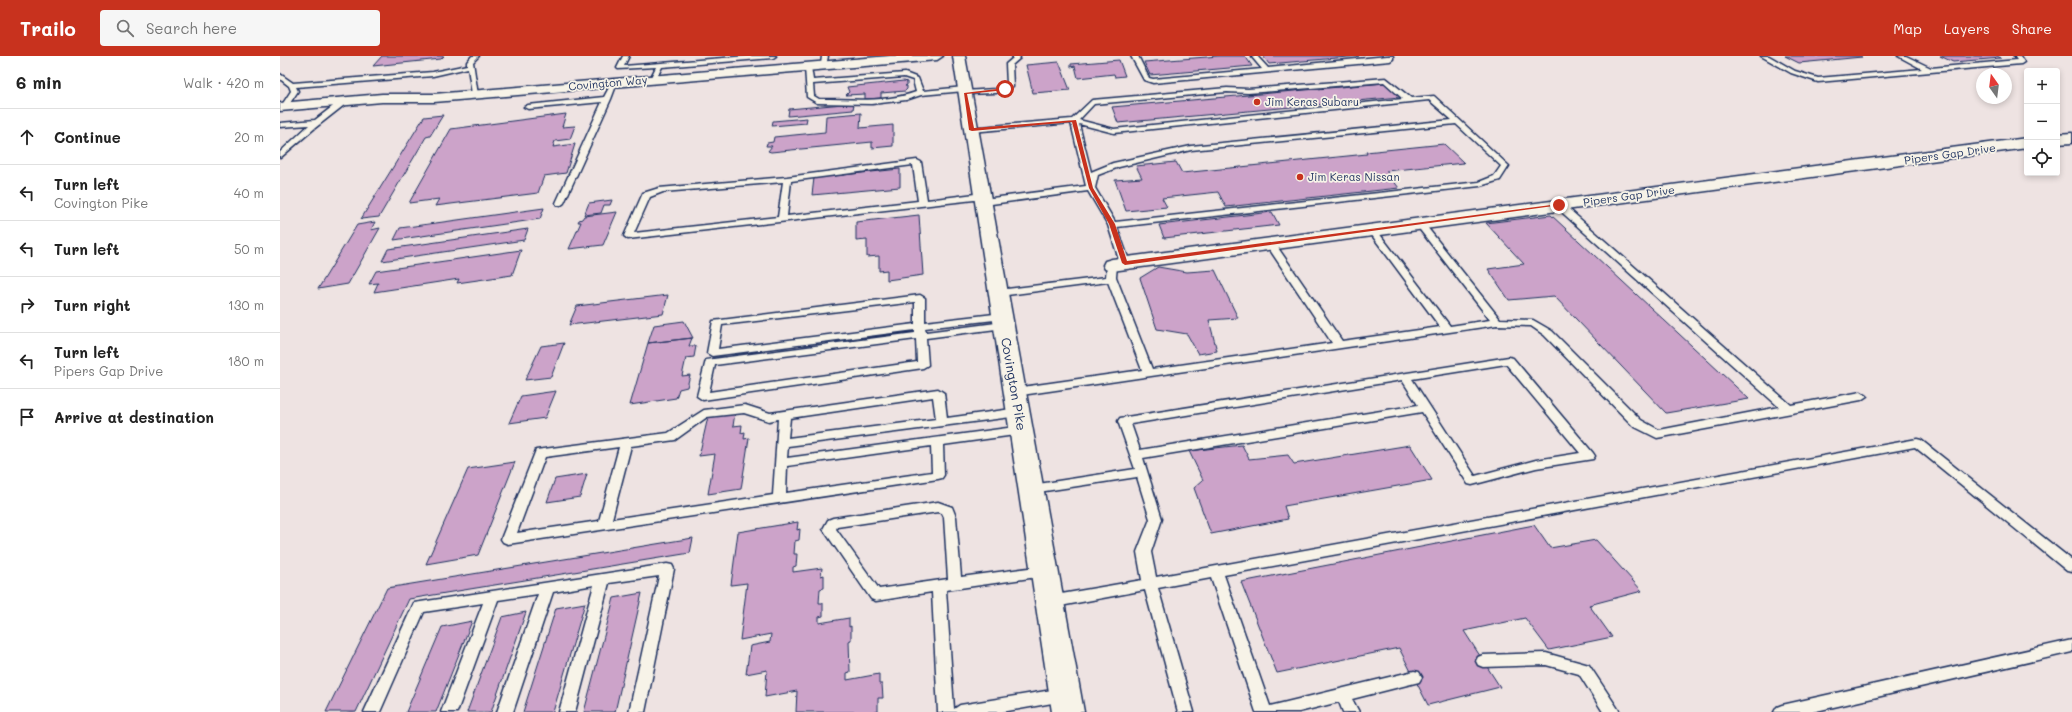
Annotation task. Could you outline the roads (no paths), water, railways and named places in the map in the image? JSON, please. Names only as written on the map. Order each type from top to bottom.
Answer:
[{"type":"street","name":"Covington Way","points":[[282,107],[476,94],[808,67],[824,61],[937,56]]},
{"type":"street","name":"Covington Pike","points":[[959,56],[1032,489],[1066,703]]},
{"type":"street","points":[[2060,140],[2072,138]]},
{"type":"street","name":"Pipers Gap Drive","points":[[1116,269],[1271,244],[1372,230],[2024,143]]},
{"type":"lane","points":[[476,56],[470,62],[476,94]]},
{"type":"lane","points":[[626,56],[620,68],[660,65],[696,59],[774,56]]},
{"type":"lane","points":[[808,67],[811,97],[817,101],[872,102],[906,98],[920,93],[996,91],[1011,85],[1009,64],[1017,58],[1016,56]]},
{"type":"lane","points":[[1135,56],[1134,57],[1146,79],[1152,81],[1390,59],[1390,56]]},
{"type":"lane","points":[[1254,56],[1266,70]]},
{"type":"lane","points":[[1764,56],[1793,72],[1818,80],[2021,62],[2017,56]]},
{"type":"lane","points":[[1901,56],[1930,70]]},
{"type":"lane","points":[[653,80],[660,65]]},
{"type":"lane","points":[[292,85],[433,74],[470,66]]},
{"type":"lane","points":[[810,82],[905,75],[916,79],[920,93]]},
{"type":"lane","points":[[280,76],[292,85],[295,91],[291,99],[282,107]]},
{"type":"lane","points":[[1074,121],[1092,102],[1227,90],[1248,91],[1386,80],[1409,100]]},
{"type":"lane","points":[[560,203],[614,83]]},
{"type":"lane","points":[[972,130],[1074,121],[1114,131],[1431,98],[1505,166],[1498,178],[1480,184],[1112,224]]},
{"type":"lane","points":[[528,107],[607,99]]},
{"type":"lane","points":[[280,156],[317,122],[344,102]]},
{"type":"lane","points":[[1074,121],[1091,188],[1112,224],[1116,269],[1148,373]]},
{"type":"lane","points":[[280,125],[317,122]]},
{"type":"lane","points":[[1091,188],[1094,174],[1116,165],[1191,148],[1458,122]]},
{"type":"lane","points":[[923,204],[917,162],[787,179],[662,190],[646,194],[628,236],[923,204],[984,200],[1091,188]]},
{"type":"lane","points":[[782,219],[787,179]]},
{"type":"lane","points":[[1559,205],[1788,409]]},
{"type":"lane","points":[[1420,224],[1497,322]]},
{"type":"lane","points":[[1372,230],[1447,329]]},
{"type":"lane","points":[[1271,244],[1339,345]]},
{"type":"lane","points":[[999,294],[1116,269]]},
{"type":"lane","points":[[920,298],[920,331],[923,365],[704,396],[711,358],[717,323],[920,298]]},
{"type":"lane","points":[[711,358],[1003,320]]},
{"type":"lane","points":[[780,463],[937,442],[1019,411],[1148,373],[1497,322],[1534,323],[1548,333],[1637,423],[1657,434],[1860,396]]},
{"type":"lane","points":[[1186,712],[1150,584],[1144,552],[1156,519],[1142,472],[1124,421],[1405,376],[1509,360],[1589,456],[1536,464],[1472,481],[1405,376]]},
{"type":"lane","points":[[937,442],[938,476],[508,539],[540,453],[671,437],[704,414],[746,409],[769,417],[784,416],[938,393],[942,422]]},
{"type":"lane","points":[[1136,455],[1425,408]]},
{"type":"lane","points":[[782,443],[1019,411]]},
{"type":"lane","points":[[779,499],[784,416]]},
{"type":"lane","points":[[604,525],[626,442]]},
{"type":"lane","points":[[1050,602],[1916,443],[2072,566]]},
{"type":"lane","points":[[1032,489],[1142,472]]},
{"type":"lane","points":[[955,584],[950,517],[947,510],[938,507],[854,519],[833,523],[829,529],[876,595],[939,585],[955,584],[1045,571]]},
{"type":"lane","points":[[372,712],[419,607],[667,569],[637,712]]},
{"type":"lane","points":[[1216,572],[1264,712]]},
{"type":"lane","points":[[567,712],[603,579]]},
{"type":"lane","points":[[939,585],[946,712]]},
{"type":"lane","points":[[505,712],[548,588]]},
{"type":"lane","points":[[448,712],[493,596]]},
{"type":"lane","points":[[1782,712],[2072,646]]},
{"type":"lane","points":[[1483,661],[1546,659],[1584,670],[1612,712]]},
{"type":"lane","points":[[1271,712],[1414,678]]},
{"type":"lane","points":[[1343,695],[1351,712]]},
{"type":"lane","points":[[960,712],[1066,703]]},
{"type":"place","name":"Jim Keras Subaru","points":[[1257,102]]},
{"type":"place","name":"Jim Keras Nissan","points":[[1300,177]]}]
